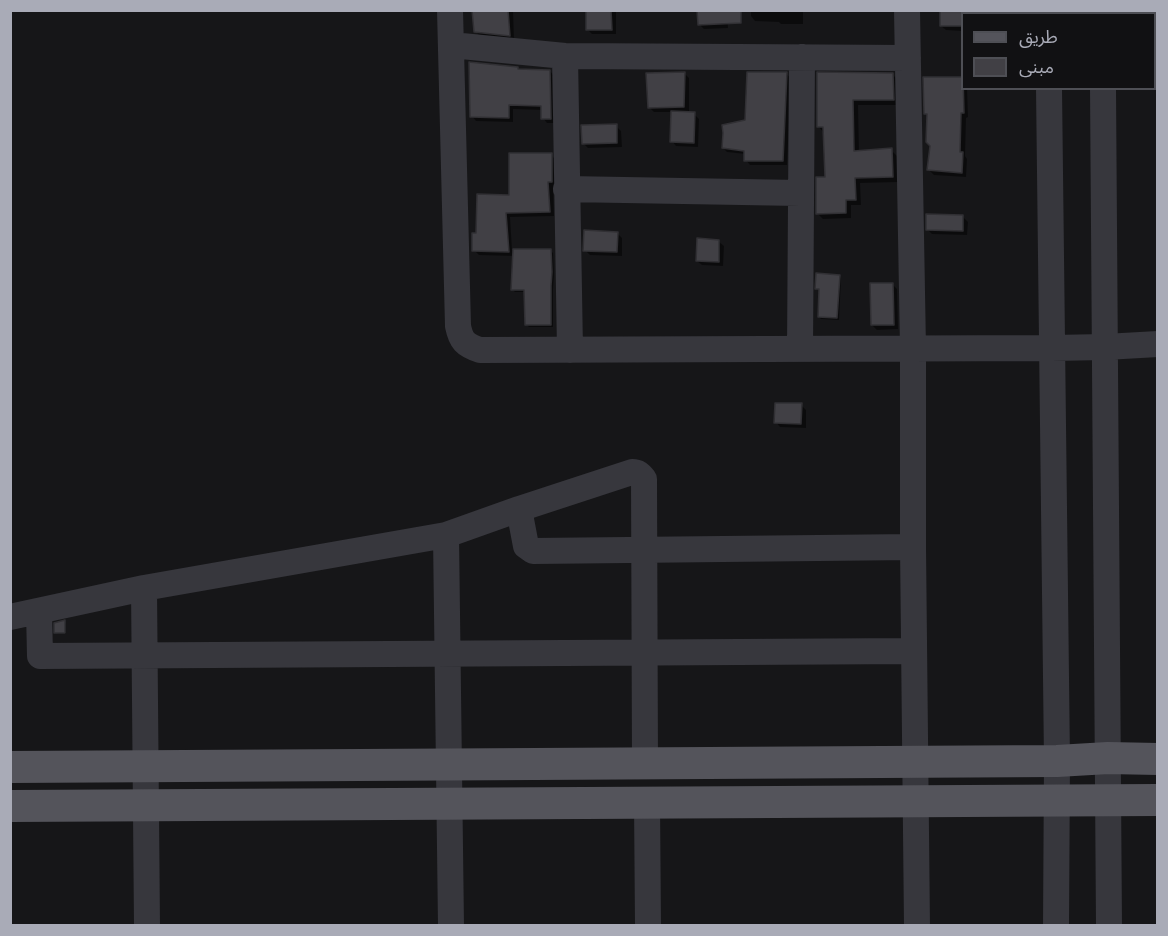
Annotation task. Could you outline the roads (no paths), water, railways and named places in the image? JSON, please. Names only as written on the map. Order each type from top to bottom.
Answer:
[{"type":"main road","points":[[10,767],[1158,759]]},
{"type":"main road","points":[[10,806],[1158,800]]},
{"type":"street","points":[[450,10],[458,326],[460,338],[469,346],[480,350],[570,350],[1052,348],[1158,344]]},
{"type":"street","points":[[907,10],[913,348],[917,926]]},
{"type":"street","points":[[451,45],[565,56],[908,58]]},
{"type":"street","points":[[565,56],[570,350]]},
{"type":"street","points":[[800,349],[802,57]]},
{"type":"street","points":[[1049,90],[1057,761],[1056,926]]},
{"type":"street","points":[[1103,90],[1109,926]]},
{"type":"street","points":[[566,189],[800,193]]},
{"type":"street","points":[[10,617],[144,588],[446,535],[519,509],[637,472],[644,479],[645,763]]},
{"type":"street","points":[[519,509],[526,546],[533,551],[913,547]]},
{"type":"street","points":[[446,535],[451,926]]},
{"type":"street","points":[[144,588],[147,926]]},
{"type":"street","points":[[39,611],[40,656],[914,651]]},
{"type":"street","points":[[647,802],[648,926]]}]
